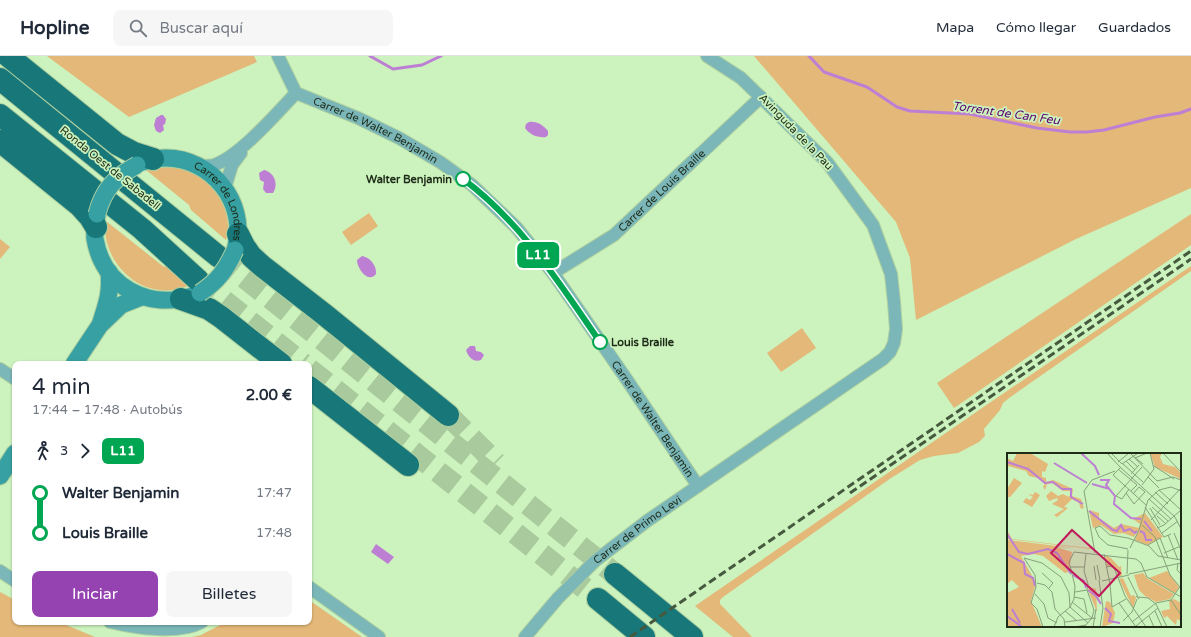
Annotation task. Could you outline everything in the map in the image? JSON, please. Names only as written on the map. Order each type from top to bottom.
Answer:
[{"type":"highway","points":[[8,56],[117,144],[134,153],[145,162]]},
{"type":"highway","name":"Ronda Oest de Sabadell","points":[[0,79],[231,247]]},
{"type":"highway","points":[[0,115],[142,229],[209,309],[277,361]]},
{"type":"highway","points":[[0,141],[80,206],[96,221]]},
{"type":"highway","points":[[231,247],[244,246],[251,256],[262,266],[448,415]]},
{"type":"highway","points":[[312,389],[408,465]]},
{"type":"highway","points":[[615,574],[692,637]]},
{"type":"highway","points":[[598,598],[644,637]]},
{"type":"main road","name":"Carrer de Londres","points":[[145,162],[166,158],[183,160],[199,166],[214,175],[225,188],[234,204],[238,221],[228,265],[221,276],[211,286],[193,291]]},
{"type":"main road","points":[[145,162],[118,177],[106,191],[100,204],[96,221],[95,238],[100,256],[109,272],[123,286],[141,297],[165,301],[193,291]]},
{"type":"main road","points":[[100,325],[110,295],[111,286],[109,272]]},
{"type":"main road","points":[[76,361],[100,325],[121,305],[141,297]]},
{"type":"main road","points":[[0,476],[12,458]]},
{"type":"street","points":[[199,166],[213,166],[226,160],[250,140],[296,93],[278,56]]},
{"type":"street","name":"Avinguda de la Pau","points":[[707,56],[741,78],[827,162],[873,225],[891,274],[894,302],[896,329],[894,343],[890,352],[883,359]]},
{"type":"street","name":"Carrer de Walter Benjamin","points":[[296,93],[358,118],[399,138],[440,162],[472,185],[516,227],[553,274],[627,380],[698,486]]},
{"type":"street","name":"Carrer de Louis Braille","points":[[553,274],[614,235],[761,97]]},
{"type":"street","points":[[225,188],[232,165],[250,140]]},
{"type":"street","name":"Carrer de Primo Levi","points":[[525,637],[558,598],[595,561],[647,521],[883,359]]},
{"type":"street","points":[[0,369],[12,377]]},
{"type":"street","points":[[0,571],[12,579]]},
{"type":"street","points":[[312,589],[379,637]]},
{"type":"street","points":[[121,625],[164,630],[196,625]]},
{"type":"shaded area","points":[[47,56],[254,56],[257,62],[129,117]]},
{"type":"shaded area","points":[[754,56],[1191,56],[1191,188],[1076,239],[916,320],[910,258],[896,222]]},
{"type":"shaded area","points":[[163,115],[166,119],[165,124],[163,125],[164,130],[160,133],[156,131],[154,125],[156,118]]},
{"type":"shaded area","points":[[529,122],[535,122],[542,125],[548,131],[548,135],[546,137],[534,136],[525,128],[526,124]]},
{"type":"shaded area","points":[[167,167],[184,169],[196,174],[213,188],[220,198],[227,218],[228,229],[226,240],[191,210],[189,205],[146,170]]},
{"type":"shaded area","points":[[264,170],[268,171],[273,176],[276,186],[273,193],[266,193],[263,189],[264,182],[260,180],[259,173]]},
{"type":"shaded area","points":[[369,213],[378,226],[351,245],[342,232]]},
{"type":"shaded area","points":[[1191,214],[1191,245],[954,408],[937,383]]},
{"type":"shaded area","points":[[106,221],[164,267],[166,265],[190,285],[177,289],[152,289],[130,278],[113,258],[106,240]]},
{"type":"shaded area","points":[[0,239],[10,247],[0,259]]},
{"type":"shaded area","points":[[362,256],[368,258],[374,265],[376,274],[373,277],[366,276],[361,271],[357,260]]},
{"type":"shaded area","points":[[1191,266],[1191,271],[1009,398],[1003,403],[1000,410],[984,429],[985,436],[979,442],[958,453],[934,456],[920,460],[891,478],[723,597],[720,600],[720,604],[752,637],[733,637],[695,606],[985,406]]},
{"type":"shaded area","points":[[802,328],[816,348],[781,372],[767,353]]},
{"type":"shaded area","points":[[470,346],[475,346],[476,351],[481,352],[484,355],[481,360],[476,361],[468,355],[466,350]]},
{"type":"shaded area","points":[[376,544],[394,557],[388,564],[371,552]]},
{"type":"shaded area","points":[[0,592],[12,598],[12,625],[66,625],[95,637],[0,637]]},
{"type":"shaded area","points":[[312,602],[362,637],[192,637],[201,635],[220,625],[312,625]]},
{"type":"waterway","name":"Torrent de Can Feu","points":[[370,56],[393,69],[422,65],[441,56]]},
{"type":"waterway","name":"Torrent de Can Feu","points":[[809,56],[824,72],[867,87],[897,107],[910,111],[970,114],[1037,128],[1070,132],[1087,132],[1104,130],[1155,117],[1180,113],[1191,109]]},
{"type":"tunnel","points":[[219,257],[615,574]]},
{"type":"tunnel","points":[[198,280],[299,361]]},
{"type":"tunnel","points":[[312,371],[598,599]]},
{"type":"tunnel","points":[[448,415],[496,463]]},
{"type":"railway","points":[[630,637],[1191,251]]},
{"type":"railway","points":[[850,493],[1191,259]]},
{"type":"bus line","name":"L11","points":[[463,179],[472,185],[516,227],[553,274],[600,342]]},
{"type":"place","name":"Walter Benjamin","points":[[463,179]]},
{"type":"place","name":"Louis Braille","points":[[600,342]]}]
